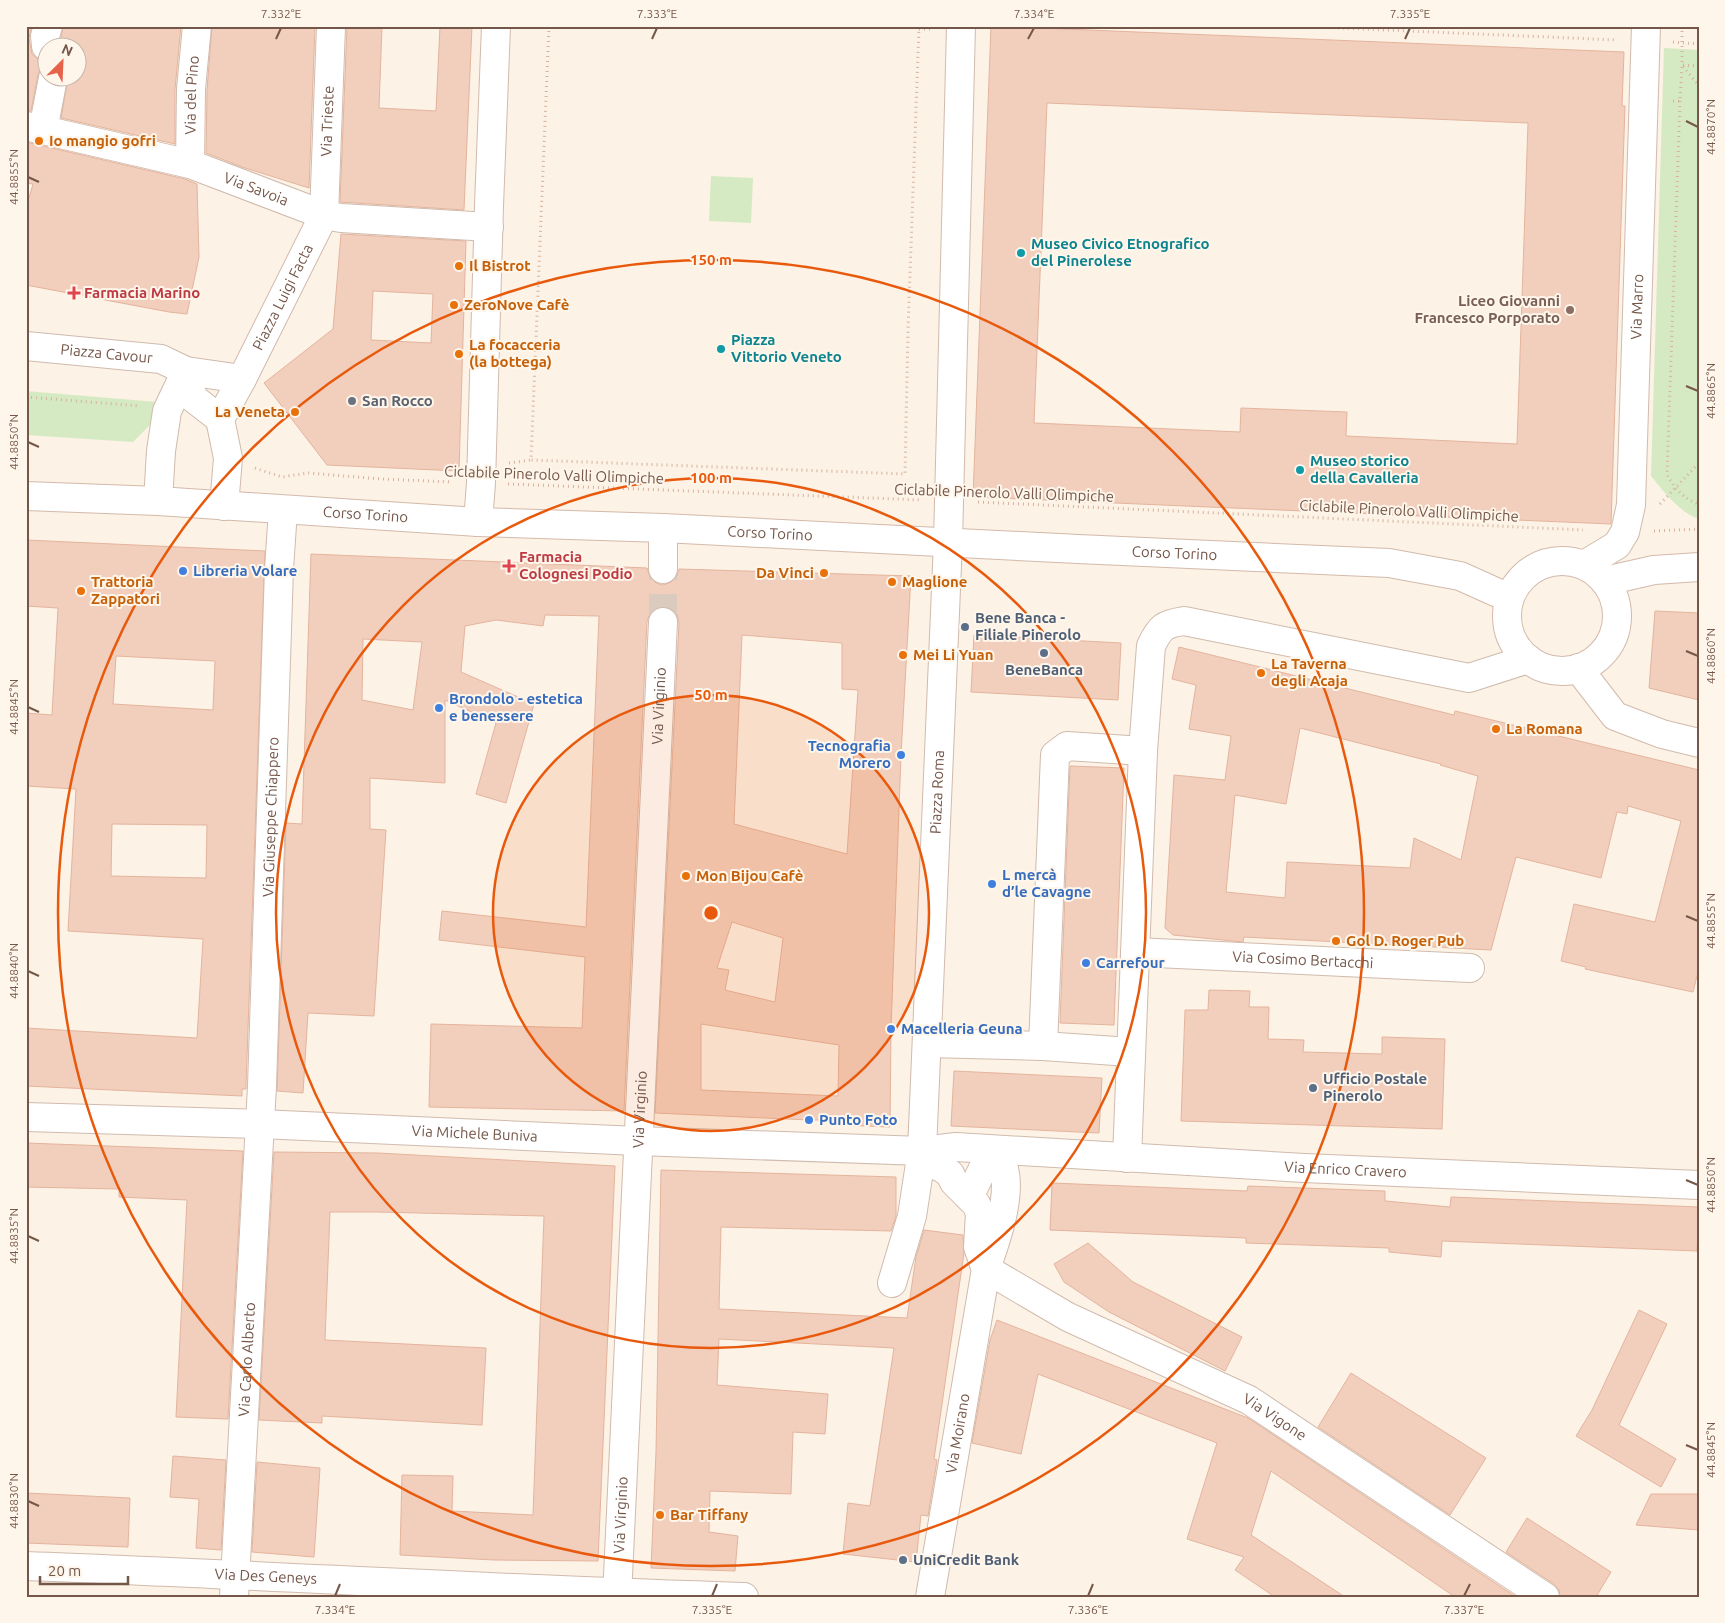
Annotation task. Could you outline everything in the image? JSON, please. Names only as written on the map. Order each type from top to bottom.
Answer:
[{"type":"street","name":"Via del Pino","points":[[190,164],[191,89],[197,26]]},
{"type":"street","name":"Via Trieste","points":[[324,215],[331,26]]},
{"type":"street","points":[[478,522],[481,483],[496,26]]},
{"type":"street","points":[[948,542],[961,26]]},
{"type":"street","name":"Via Marro","points":[[1626,532],[1632,492],[1646,33]]},
{"type":"street","points":[[35,128],[49,88]]},
{"type":"street","name":"Via Savoia","points":[[35,128],[190,164],[324,215],[341,218],[489,227]]},
{"type":"street","name":"Piazza Luigi Facta","points":[[220,419],[324,215]]},
{"type":"street","name":"Piazza Cavour","points":[[26,346],[161,359],[186,371]]},
{"type":"street","points":[[186,371],[242,379]]},
{"type":"street","points":[[186,371],[193,398],[220,419],[228,458],[224,506]]},
{"type":"street","points":[[158,501],[161,451],[167,411],[186,371]]},
{"type":"street","name":"Corso Torino","points":[[26,496],[158,501],[478,522],[663,528],[1389,563],[1460,576],[1510,598]]},
{"type":"street","name":"Via Giuseppe Chiappero","points":[[260,1124],[278,578],[283,510]]},
{"type":"street","points":[[663,528],[663,568]]},
{"type":"street","points":[[1594,573],[1626,532]]},
{"type":"street","name":"Piazza Roma","points":[[922,1151],[948,542]]},
{"type":"street","points":[[1566,560],[1594,573],[1614,596],[1617,614],[1615,632],[1607,648],[1594,661],[1578,668],[1560,671],[1543,668],[1528,659],[1516,646],[1508,631],[1506,614],[1510,598],[1518,581],[1532,569],[1548,562],[1566,560]]},
{"type":"street","points":[[1594,573],[1699,567]]},
{"type":"street","points":[[1127,1158],[1143,751],[1151,646],[1157,632],[1164,625],[1184,620],[1469,678],[1528,659]]},
{"type":"street","name":"Via Virginio","points":[[617,1595],[662,622]]},
{"type":"street","points":[[1578,668],[1615,716],[1662,734],[1699,743]]},
{"type":"street","points":[[1043,1046],[1055,755],[1067,746],[1143,751]]},
{"type":"street","name":"Via Cosimo Bertacchi","points":[[1135,952],[1470,968]]},
{"type":"street","points":[[927,1043],[1043,1046],[1130,1052]]},
{"type":"street","name":"Via Michele Buniva","points":[[26,1118],[260,1124],[638,1141],[922,1151],[956,1148],[992,1150]]},
{"type":"street","name":"Via Carlo Alberto","points":[[235,1586],[260,1124]]},
{"type":"street","points":[[969,1197],[992,1150]]},
{"type":"street","name":"Via Moirano","points":[[930,1597],[986,1269],[999,1233],[1005,1202],[1003,1166],[992,1150]]},
{"type":"street","name":"Via Enrico Cravero","points":[[992,1150],[1314,1169],[1699,1185]]},
{"type":"street","points":[[892,1283],[912,1216],[922,1151]]},
{"type":"street","name":"Via Moirano","points":[[922,1151],[926,1162],[942,1168],[950,1174],[954,1182],[976,1204],[980,1213],[978,1247],[986,1269]]},
{"type":"street","name":"Via Vigone","points":[[986,1269],[1068,1317],[1249,1400],[1545,1597]]},
{"type":"street","name":"Via Des Geneys","points":[[26,1566],[235,1586],[744,1597]]},
{"type":"path","points":[[549,26],[531,460],[905,474],[908,320],[919,26]]},
{"type":"path","points":[[1293,26],[1646,33]]},
{"type":"path","points":[[1682,26],[1667,474],[1675,488],[1699,504]]},
{"type":"path","points":[[1682,65],[1699,66]]},
{"type":"path","points":[[1682,65],[1699,86]]},
{"type":"path","points":[[1643,100],[1680,101]]},
{"type":"path","points":[[1655,509],[1699,463]]},
{"type":"path","name":"Ciclabile Pinerolo Valli Olimpiche","points":[[308,473],[382,479],[949,501],[1626,532],[1699,529]]},
{"type":"path","points":[[1654,524],[1654,570]]},
{"type":"green space","points":[[1664,48],[1699,50],[1699,519],[1678,507],[1651,476]]},
{"type":"green space","points":[[711,176],[753,178],[751,223],[709,221]]},
{"type":"green space","points":[[26,391],[157,402],[155,420],[133,442],[26,435]]},
{"type":"building","points":[[26,26],[32,26],[29,38],[32,54],[38,59],[38,75],[31,111],[26,111]]},
{"type":"building","points":[[63,26],[181,26],[175,89],[175,144],[61,118],[66,88],[88,88],[88,38],[61,38]]},
{"type":"building","points":[[212,26],[315,26],[309,188],[242,167],[206,153],[207,90]]},
{"type":"building","points":[[347,26],[382,26],[379,108],[436,111],[440,26],[472,26],[464,210],[340,202]]},
{"type":"building","name":"Liceo Giovanni Francesco Porporato","points":[[991,26],[1624,52],[1622,106],[1625,106],[1611,524],[973,497]],"holes":[[[1047,103],[1528,123],[1517,444],[1346,436],[1347,412],[1241,408],[1240,432],[1034,423]]]},
{"type":"building","points":[[26,142],[185,179],[197,184],[199,257],[187,314],[26,285],[26,208],[33,184],[26,183]]},
{"type":"building","points":[[341,234],[466,241],[459,471],[327,465],[264,383],[333,329]],"holes":[[[373,291],[433,294],[431,343],[371,340]]]},
{"type":"building","points":[[26,540],[265,551],[246,1089],[242,1089],[242,1096],[26,1086],[26,1028],[197,1038],[203,939],[68,931],[76,789],[26,786],[26,713],[52,715],[58,608],[26,606]],"holes":[[[116,656],[215,661],[213,710],[113,704]],[[112,824],[207,825],[206,878],[111,876]]]},
{"type":"building","points":[[311,554],[647,568],[650,577],[656,583],[663,585],[671,582],[677,576],[679,569],[911,576],[901,755],[891,1029],[890,1127],[839,1125],[839,1120],[655,1113],[679,623],[677,614],[671,609],[664,606],[655,608],[647,621],[624,1111],[429,1107],[431,1024],[582,1028],[585,957],[439,940],[442,911],[586,927],[599,616],[545,615],[543,626],[496,620],[465,626],[461,672],[534,704],[506,803],[476,794],[496,723],[445,700],[445,783],[370,778],[370,829],[386,830],[374,1016],[308,1013],[303,1093],[277,1091],[286,823],[302,824]],"holes":[[[742,635],[842,643],[842,689],[858,690],[847,854],[734,824]],[[363,639],[422,642],[413,710],[362,700]],[[732,922],[783,938],[775,1002],[725,990],[729,970],[717,968]],[[701,1024],[839,1045],[838,1096],[701,1090]]]},
{"type":"building","points":[[1655,611],[1699,613],[1699,700],[1649,688]]},
{"type":"building","points":[[974,635],[1121,643],[1118,700],[971,692]]},
{"type":"building","points":[[1179,647],[1454,715],[1455,711],[1699,770],[1699,968],[1693,992],[1585,969],[1586,967],[1561,961],[1574,904],[1655,922],[1681,821],[1628,806],[1627,814],[1617,812],[1601,878],[1516,857],[1491,950],[1244,937],[1243,942],[1173,935],[1165,928],[1174,775],[1225,780],[1231,736],[1189,729],[1196,685],[1172,679]],"holes":[[[1300,728],[1441,764],[1478,776],[1461,860],[1414,838],[1410,868],[1287,862],[1285,898],[1226,892],[1235,795],[1286,804]]]},
{"type":"building","points":[[1070,766],[1124,768],[1114,1025],[1060,1023]]},
{"type":"building","name":"Ufficio Postale Pinerolo","points":[[1209,990],[1250,991],[1249,1007],[1269,1007],[1268,1039],[1304,1040],[1303,1052],[1382,1054],[1382,1037],[1445,1039],[1442,1129],[1181,1121],[1185,1010],[1208,1010]]},
{"type":"building","points":[[954,1071],[1102,1078],[1099,1133],[951,1126]]},
{"type":"building","points":[[26,1143],[243,1151],[228,1419],[176,1417],[187,1200],[119,1197],[119,1189],[26,1187]]},
{"type":"building","points":[[274,1152],[378,1153],[615,1166],[598,1561],[494,1560],[400,1555],[402,1475],[453,1476],[452,1511],[533,1515],[544,1216],[330,1212],[325,1340],[486,1348],[482,1425],[322,1416],[322,1423],[259,1420]]},
{"type":"building","points":[[661,1170],[896,1177],[896,1216],[891,1231],[721,1227],[719,1309],[907,1318],[916,1257],[924,1230],[963,1235],[964,1253],[934,1459],[937,1460],[928,1516],[921,1515],[916,1562],[843,1554],[848,1503],[870,1506],[894,1348],[719,1339],[717,1385],[828,1394],[825,1434],[793,1432],[791,1494],[710,1491],[709,1532],[738,1536],[735,1571],[651,1568],[656,1452]]},
{"type":"building","points":[[1052,1183],[1247,1191],[1248,1186],[1385,1191],[1385,1201],[1450,1207],[1451,1197],[1699,1207],[1697,1251],[1442,1241],[1441,1257],[1389,1252],[1389,1248],[1246,1243],[1246,1238],[1050,1230]]},
{"type":"building","points":[[1088,1243],[1133,1282],[1242,1337],[1225,1371],[1109,1312],[1064,1282],[1054,1264]]},
{"type":"building","points":[[1639,1310],[1667,1324],[1619,1425],[1676,1459],[1661,1487],[1576,1436],[1592,1410]]},
{"type":"building","points":[[997,1320],[1248,1418],[1516,1597],[1455,1597],[1271,1471],[1251,1535],[1345,1597],[1275,1597],[1235,1570],[1244,1557],[1187,1539],[1217,1443],[1038,1374],[1021,1454],[972,1443],[990,1340]]},
{"type":"building","points":[[1351,1373],[1486,1458],[1450,1515],[1318,1427]]},
{"type":"building","points":[[173,1456],[226,1460],[221,1550],[196,1548],[199,1499],[170,1497]]},
{"type":"building","points":[[257,1462],[320,1468],[314,1557],[252,1552]]},
{"type":"building","points":[[26,1493],[130,1498],[128,1547],[26,1543]]},
{"type":"building","points":[[1651,1494],[1699,1494],[1699,1530],[1636,1525]]},
{"type":"building","points":[[1527,1518],[1611,1572],[1596,1597],[1560,1597],[1559,1590],[1554,1584],[1506,1552]]},
{"type":"tunnel","points":[[663,569],[663,622]]},
{"type":"place","name":"Io mangio gofri","points":[[39,141]]},
{"type":"place","name":"Museo Civico Etnografico del Pinerolese","points":[[1021,253]]},
{"type":"place","name":"Il Bistrot","points":[[459,266]]},
{"type":"place","name":"Farmacia Marino","points":[[74,293]]},
{"type":"place","name":"ZeroNove Cafè","points":[[454,305]]},
{"type":"place","name":"Liceo Giovanni Francesco Porporato","points":[[1570,310]]},
{"type":"place","name":"Piazza Vittorio Veneto","points":[[721,349]]},
{"type":"place","name":"La focacceria (la bottega)","points":[[459,354]]},
{"type":"place","name":"San Rocco","points":[[352,401]]},
{"type":"place","name":"La Veneta","points":[[295,412]]},
{"type":"place","name":"Museo storico della Cavalleria","points":[[1300,470]]},
{"type":"place","name":"Farmacia Colognesi Podio","points":[[509,566]]},
{"type":"place","name":"Libreria Volare","points":[[183,571]]},
{"type":"place","name":"Da Vinci","points":[[824,573]]},
{"type":"place","name":"Maglione","points":[[892,582]]},
{"type":"place","name":"Trattoria Zappatori","points":[[81,591]]},
{"type":"place","name":"Bene Banca - Filiale Pinerolo","points":[[965,627]]},
{"type":"place","name":"BeneBanca","points":[[1044,653]]},
{"type":"place","name":"Mei Li Yuan","points":[[903,655]]},
{"type":"place","name":"La Taverna degli Acaja","points":[[1261,673]]},
{"type":"place","name":"Brondolo - estetica e benessere","points":[[439,708]]},
{"type":"place","name":"La Romana","points":[[1496,729]]},
{"type":"place","name":"Tecnografia Morero","points":[[901,755]]},
{"type":"place","name":"Mon Bijou Cafè","points":[[686,876]]},
{"type":"place","name":"L mercà d’le Cavagne","points":[[992,884]]},
{"type":"place","name":"Gol D. Roger Pub","points":[[1336,941]]},
{"type":"place","name":"Carrefour","points":[[1086,963]]},
{"type":"place","name":"Macelleria Geuna","points":[[891,1029]]},
{"type":"place","name":"Ufficio Postale Pinerolo","points":[[1313,1088]]},
{"type":"place","name":"Punto Foto","points":[[809,1120]]},
{"type":"place","name":"Bar Tiffany","points":[[660,1515]]},
{"type":"place","name":"UniCredit Bank","points":[[903,1560]]}]
